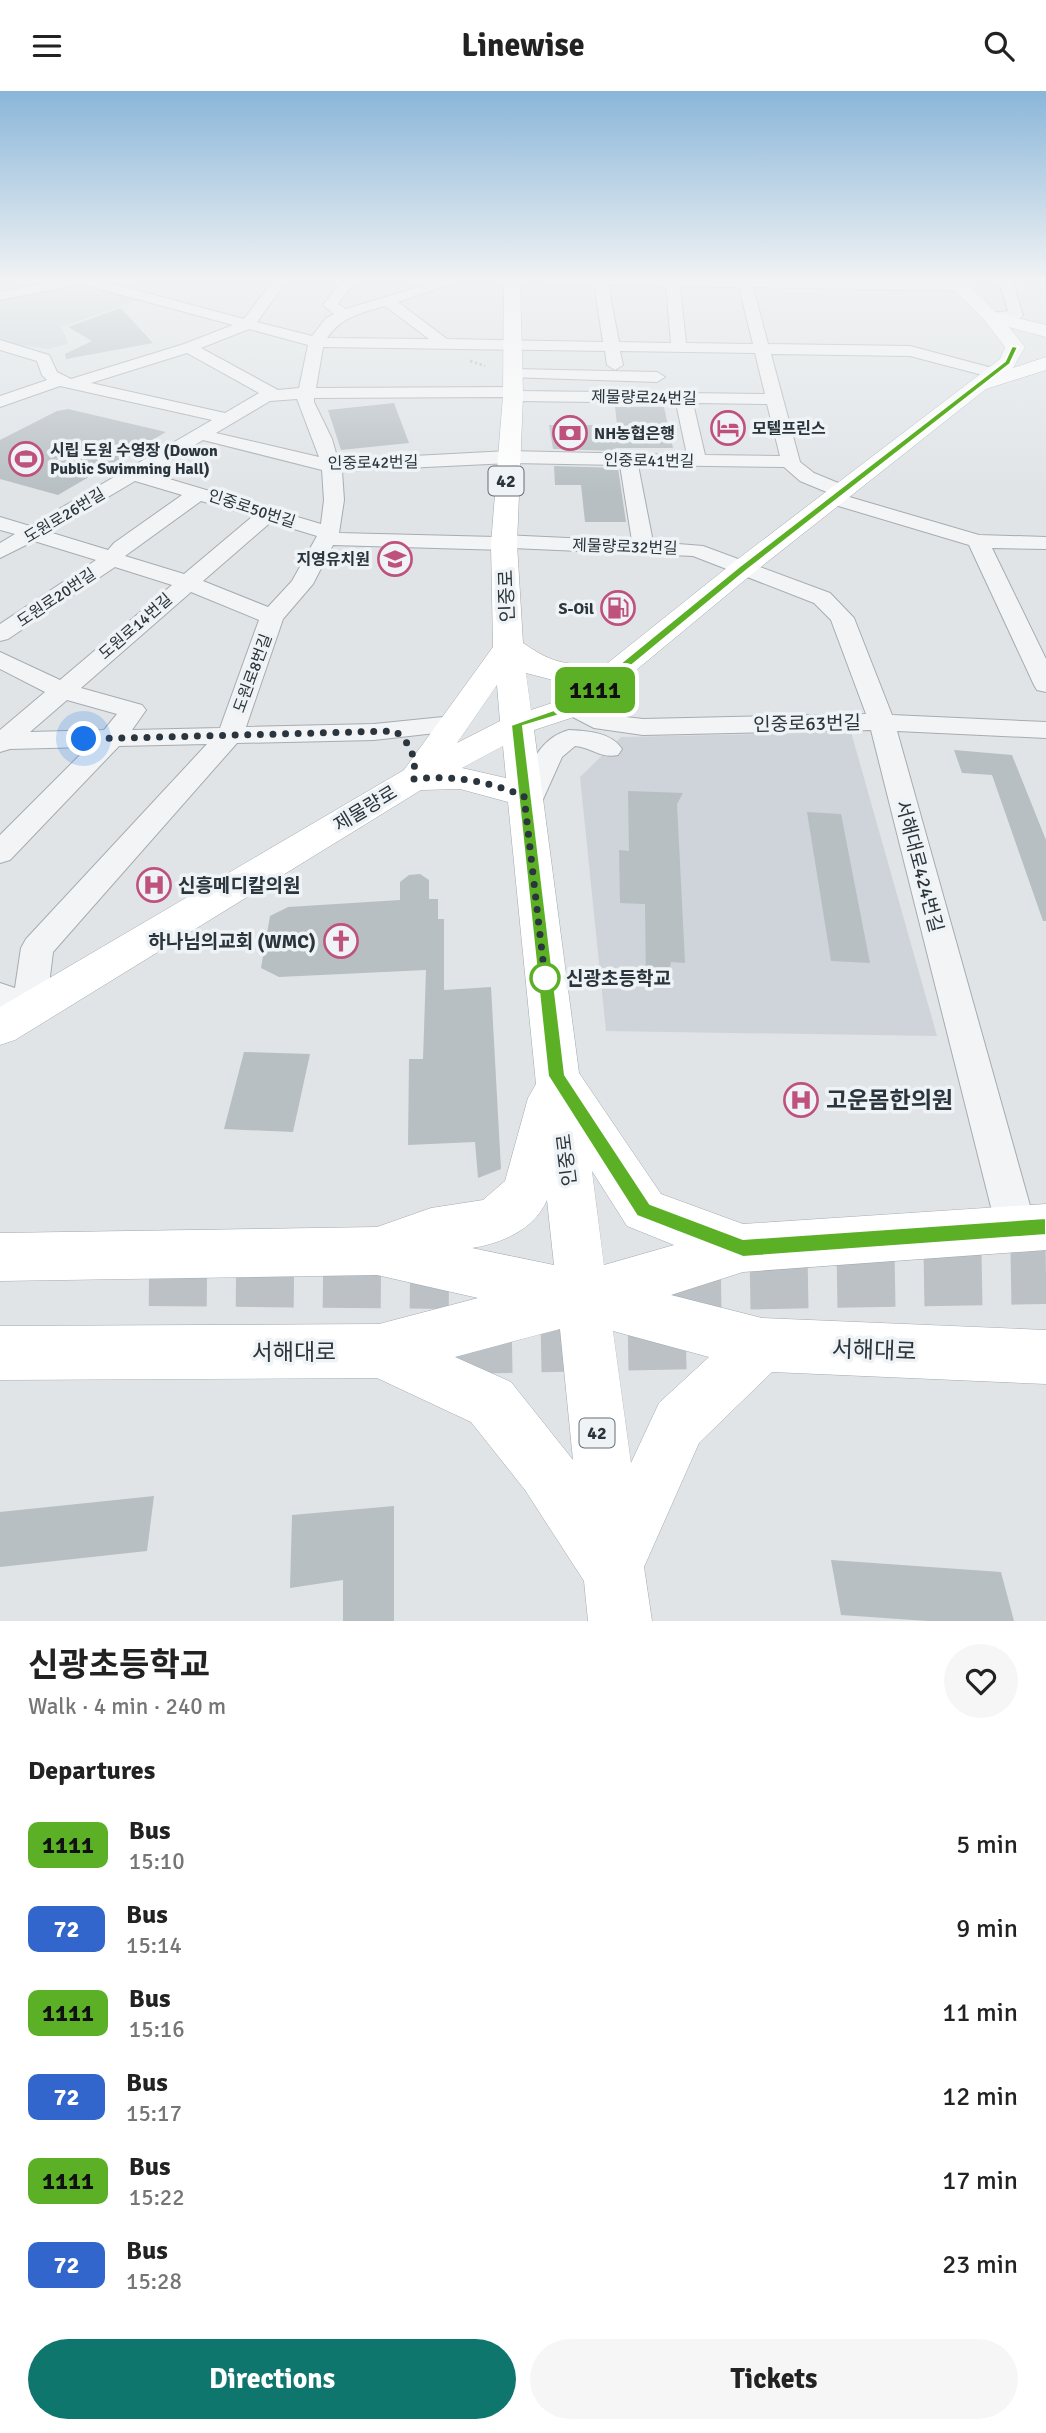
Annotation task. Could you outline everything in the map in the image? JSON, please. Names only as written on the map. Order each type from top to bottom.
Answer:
[{"type":"main road","name":"인중로","points":[[514,350],[504,543],[508,647],[617,1594]]},
{"type":"main road","name":"제물량로","points":[[10,1011],[414,779],[517,725],[572,707],[743,568],[1008,362],[1013,350]]},
{"type":"main road","points":[[984,380],[1046,363]]},
{"type":"main road","points":[[414,779],[508,647],[538,667],[557,672],[614,675]]},
{"type":"main road","points":[[414,779],[438,776],[479,780],[525,802]]},
{"type":"main road","points":[[557,1076],[643,1210],[743,1248]]},
{"type":"main road","points":[[377,1251],[431,1231],[495,1221],[526,1194],[557,1076]]},
{"type":"main road","name":"서해대로","points":[[0,1353],[379,1351],[582,1297],[743,1248],[1031,1227]]},
{"type":"main road","name":"서해대로","points":[[0,1257],[377,1251],[582,1297],[762,1345],[1045,1362]]},
{"type":"main road","points":[[617,1594],[679,1423],[762,1345]]},
{"type":"main road","points":[[379,1351],[491,1402],[545,1470],[617,1594]]},
{"type":"street","points":[[18,350],[43,358],[47,361],[50,375],[66,382],[226,418]]},
{"type":"street","points":[[0,402],[180,350]]},
{"type":"street","points":[[193,350],[274,395],[513,388],[616,376],[672,377]]},
{"type":"street","points":[[305,393],[314,350]]},
{"type":"street","points":[[612,350],[616,376]]},
{"type":"street","points":[[762,350],[762,379],[774,399],[791,462],[807,477],[836,495],[978,541],[1046,543]]},
{"type":"street","points":[[880,350],[910,351],[984,380]]},
{"type":"street","name":"제물량로24번길","points":[[513,388],[774,399]]},
{"type":"street","name":"도원로8번길","points":[[230,735],[272,617],[302,584],[327,536],[334,500],[331,466],[323,439],[304,403],[305,393]]},
{"type":"street","name":"도원로26번길","points":[[0,552],[226,418],[258,400],[274,395]]},
{"type":"street","points":[[683,397],[697,460]]},
{"type":"street","name":"인중로42번길","points":[[201,434],[331,466],[508,457]]},
{"type":"street","name":"인중로41번길","points":[[508,457],[791,462]]},
{"type":"street","points":[[628,459],[643,546]]},
{"type":"street","name":"인중로50번길","points":[[133,474],[200,492],[327,536],[504,543]]},
{"type":"street","name":"도원로20번길","points":[[0,634],[112,559],[121,547],[200,492]]},
{"type":"street","name":"도원로14번길","points":[[1,742],[268,514]]},
{"type":"street","points":[[0,523],[186,582],[272,617]]},
{"type":"street","points":[[978,541],[1046,685]]},
{"type":"street","name":"제물량로32번길","points":[[504,543],[696,550],[743,568]]},
{"type":"street","name":"서해대로424번길","points":[[743,568],[822,597],[842,618],[882,722],[1031,1227]]},
{"type":"street","points":[[0,659],[60,690],[133,710],[111,739],[0,853]]},
{"type":"street","name":"인중로63번길","points":[[572,707],[603,722],[643,727],[882,722],[1046,730]]},
{"type":"street","points":[[1,742],[395,731],[453,724]]},
{"type":"street","points":[[395,731],[411,746],[416,761],[414,779]]},
{"type":"street","points":[[10,1011],[37,949],[230,735]]},
{"type":"street","points":[[525,802],[550,753],[569,738],[591,739],[608,749]]},
{"type":"shaded area","name":"신광초등학교","points":[[851,732],[937,1036],[606,1031],[580,777],[621,737]]},
{"type":"building","points":[[72,350],[113,350],[66,359],[65,354]]},
{"type":"building","points":[[394,403],[409,443],[341,450],[328,410]]},
{"type":"building","points":[[615,407],[664,407],[673,448],[616,448],[617,451],[553,449],[549,425],[617,425]]},
{"type":"building","points":[[68,409],[166,432],[58,495],[0,479],[0,440],[57,411]]},
{"type":"building","points":[[554,466],[618,468],[626,522],[585,522],[581,485],[555,485]]},
{"type":"building","points":[[954,750],[1012,755],[1046,840],[1046,921],[1043,921],[992,775],[962,773]]},
{"type":"building","points":[[628,791],[683,793],[677,804],[685,963],[671,962],[667,980],[659,983],[646,982],[645,904],[620,903],[619,850],[629,851]]},
{"type":"building","points":[[807,812],[841,814],[870,963],[831,961]]},
{"type":"building","points":[[420,874],[429,880],[429,899],[438,899],[438,919],[444,919],[444,990],[491,987],[501,1169],[478,1178],[475,1142],[408,1145],[409,1059],[423,1059],[426,970],[279,977],[261,968],[270,916],[288,907],[400,900],[400,882],[409,875]]},
{"type":"building","points":[[244,1052],[310,1054],[293,1132],[224,1129]]},
{"type":"building","points":[[154,1496],[147,1551],[0,1567],[0,1512]]},
{"type":"building","points":[[394,1506],[394,1621],[343,1621],[343,1580],[290,1588],[292,1515]]},
{"type":"building","points":[[831,1560],[1001,1572],[1014,1621],[928,1621],[841,1615]]},
{"type":"tunnel","points":[[663,1282],[1046,1275]]},
{"type":"tunnel","points":[[149,1277],[449,1280]]},
{"type":"tunnel","points":[[454,1345],[705,1340]]},
{"type":"bus line","name":"1111","points":[[1013,350],[1008,362],[743,568],[572,707],[517,725],[557,1076],[643,1210],[743,1248],[1046,1227]]},
{"type":"place","name":"모텔프린스","points":[[728,428]]},
{"type":"place","name":"NH농협은행","points":[[570,433]]},
{"type":"place","name":"시립 도원 수영장 (Dowon Public Swimming Hall)","points":[[26,459]]},
{"type":"place","name":"지영유치원","points":[[395,559]]},
{"type":"place","name":"S-Oil","points":[[618,608]]},
{"type":"place","name":"신흥메디칼의원","points":[[154,885]]},
{"type":"place","name":"하나님의교회 (WMC)","points":[[341,941]]},
{"type":"place","name":"신광초등학교","points":[[545,978]]},
{"type":"place","name":"고운몸한의원","points":[[801,1100]]},
{"type":"route","points":[[84,739],[395,731],[411,746],[416,761],[414,779],[438,776],[479,780],[524,796],[545,978]]}]
